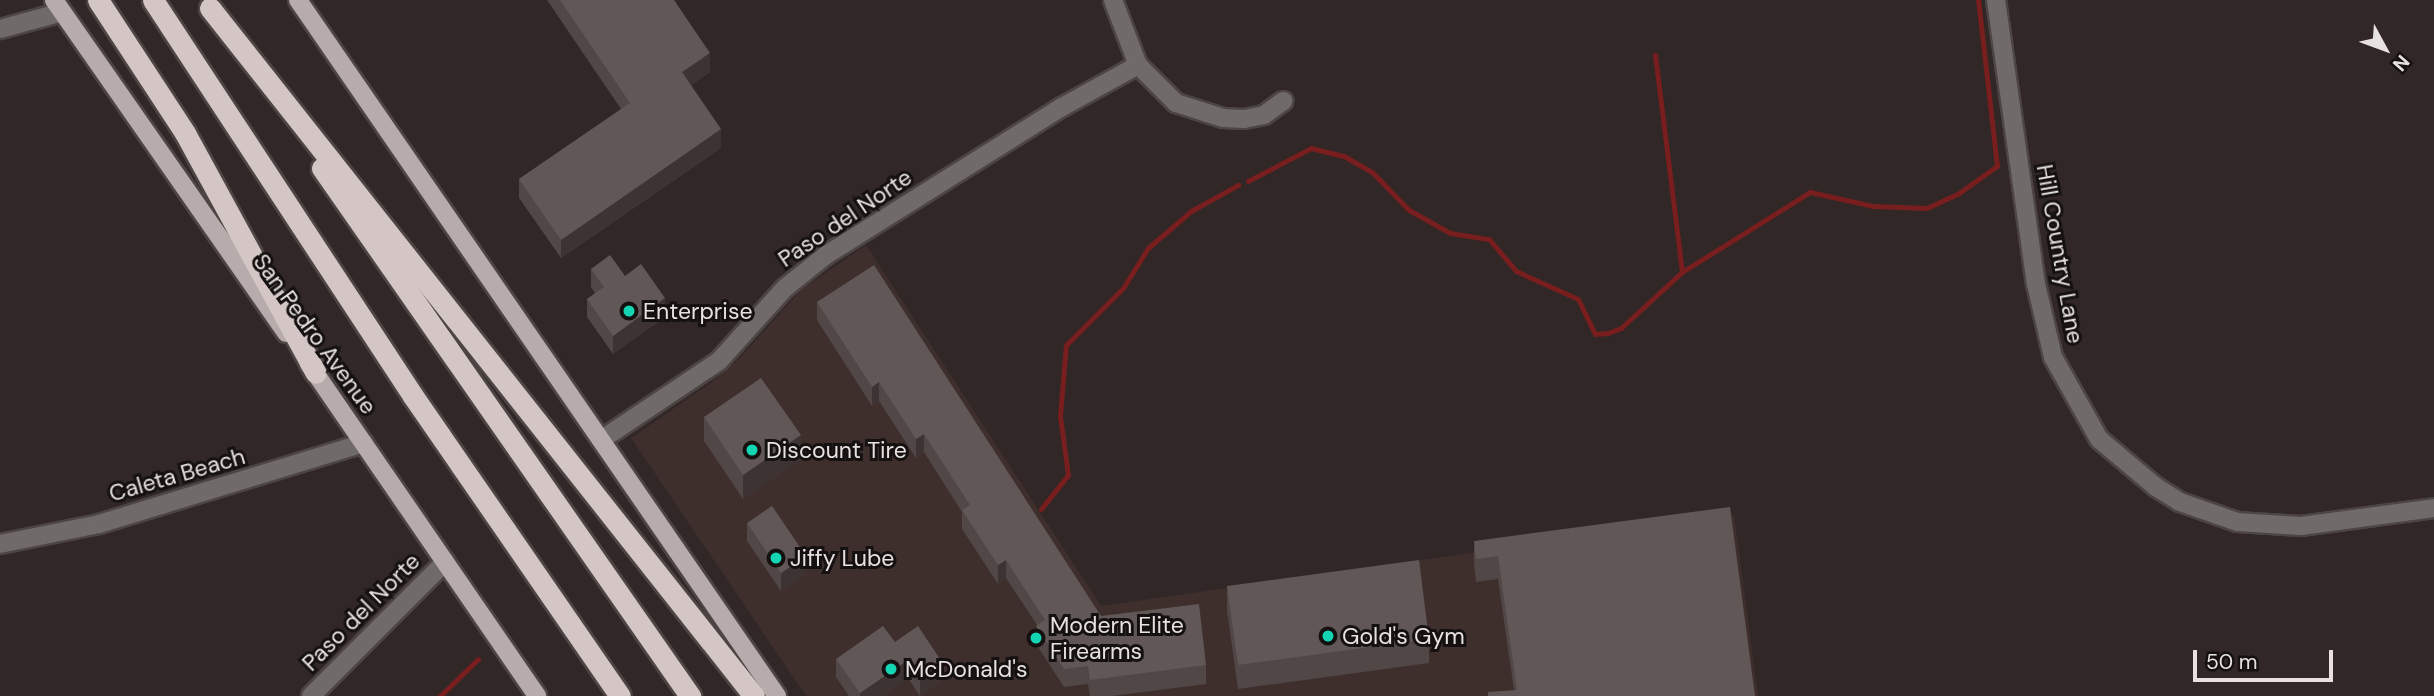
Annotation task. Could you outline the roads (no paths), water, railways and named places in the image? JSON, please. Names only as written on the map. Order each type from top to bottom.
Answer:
[{"type":"highway","points":[[98,0],[185,133],[316,373]]},
{"type":"highway","points":[[153,0],[413,396],[620,696]]},
{"type":"highway","points":[[207,4],[690,696]]},
{"type":"highway","points":[[207,4],[754,696]]},
{"type":"main road","points":[[298,0],[777,696]]},
{"type":"main road","name":"San Pedro Avenue","points":[[58,6],[233,263],[316,373],[537,696]]},
{"type":"street","points":[[1114,0],[1138,65],[1176,103],[1213,116],[1264,115],[1283,101]]},
{"type":"street","name":"Hill Country Lane","points":[[1996,0],[2036,284],[2053,357],[2099,439],[2156,487],[2180,502],[2237,522],[2301,526],[2434,508]]},
{"type":"street","points":[[0,29],[58,6]]},
{"type":"street","name":"Paso del Norte","points":[[601,440],[719,360],[785,288],[826,256],[1062,107],[1138,65]]},
{"type":"street","name":"Caleta Beach","points":[[0,544],[99,524],[364,443]]},
{"type":"street","name":"Paso del Norte","points":[[311,696],[445,562]]},
{"type":"waterway","points":[[1248,181],[1311,148],[1344,156],[1372,172],[1409,210],[1450,233],[1489,239],[1516,271],[1578,299],[1595,334],[1608,333],[1621,328],[1682,272],[1810,192],[1873,206],[1927,208],[1959,193],[1997,166],[1978,0]]},
{"type":"waterway","points":[[1655,55],[1682,272]]},
{"type":"waterway","points":[[1041,509],[1068,475],[1060,416],[1066,345],[1123,288],[1148,248],[1191,211],[1238,185]]},
{"type":"waterway","points":[[440,696],[478,659]]},
{"type":"place","name":"Enterprise","points":[[629,311]]},
{"type":"place","name":"Discount Tire","points":[[752,450]]},
{"type":"place","name":"Jiffy Lube","points":[[776,558]]},
{"type":"place","name":"Gold's Gym","points":[[1328,636]]},
{"type":"place","name":"Modern Elite Firearms","points":[[1036,638]]},
{"type":"place","name":"McDonald's","points":[[891,669]]}]
